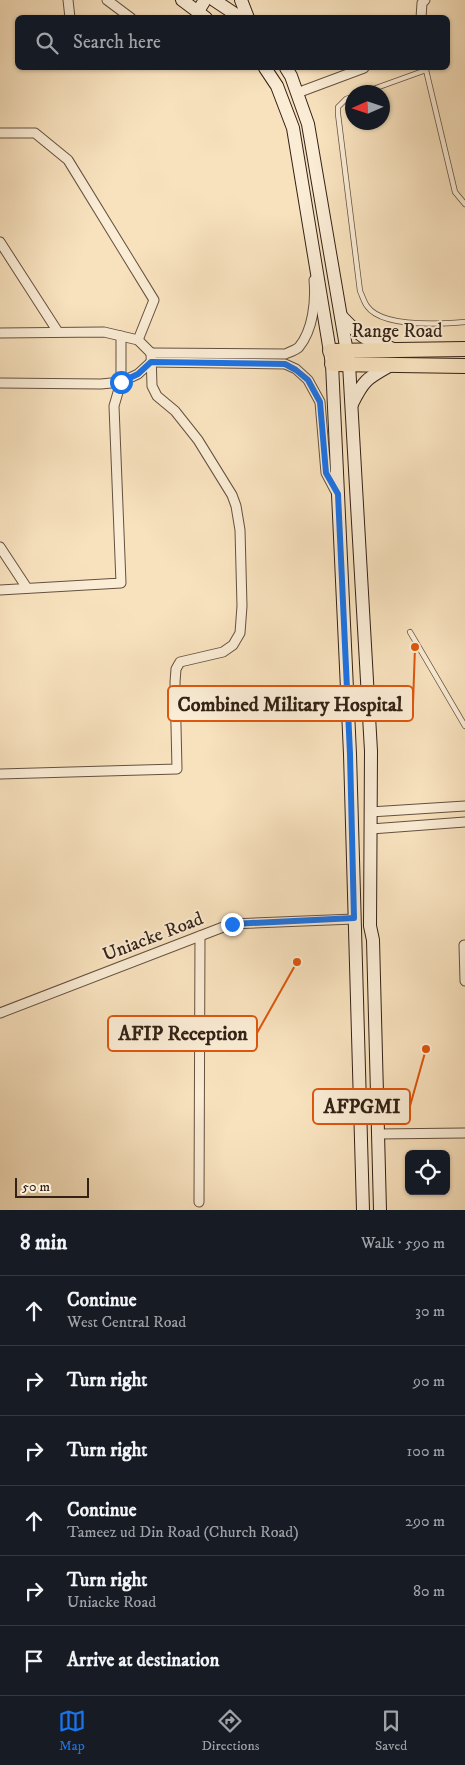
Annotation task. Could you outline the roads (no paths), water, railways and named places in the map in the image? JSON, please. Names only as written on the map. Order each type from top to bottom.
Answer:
[{"type":"main road","points":[[183,0],[202,14],[206,0]]},
{"type":"main road","points":[[214,0],[236,15]]},
{"type":"main road","points":[[241,0],[247,15]]},
{"type":"main road","points":[[266,70],[277,86],[291,124],[331,357],[350,754],[363,1210]]},
{"type":"main road","points":[[287,70],[308,124],[347,350],[371,751],[370,926],[373,940],[380,1210]]},
{"type":"main road","points":[[341,316],[361,337],[372,343],[395,349]]},
{"type":"main road","name":"Range Road","points":[[331,357],[347,350],[465,349]]},
{"type":"main road","points":[[331,357],[348,364],[465,366]]},
{"type":"main road","points":[[351,406],[361,386],[368,378],[391,365]]},
{"type":"main road","points":[[350,754],[371,751]]},
{"type":"main road","points":[[359,1093],[376,1093]]},
{"type":"street","points":[[68,0],[70,15]]},
{"type":"street","points":[[107,0],[127,15]]},
{"type":"street","points":[[421,15],[422,3],[425,0]]},
{"type":"street","points":[[297,93],[359,70]]},
{"type":"street","points":[[151,357],[285,354],[298,348],[308,330],[313,308],[314,283],[288,135],[291,124]]},
{"type":"street","points":[[0,133],[35,133],[68,160],[154,300],[138,340]]},
{"type":"street","points":[[0,242],[58,332]]},
{"type":"street","points":[[0,333],[104,332],[138,340],[151,357],[152,386],[156,396],[175,411],[198,440],[232,495],[240,530],[242,606],[240,633],[234,645],[223,652],[180,662],[176,669],[177,769],[0,774]]},
{"type":"street","points":[[0,590],[121,583],[114,406],[121,382],[121,336]]},
{"type":"street","points":[[0,383],[101,384],[121,382],[138,374],[151,357]]},
{"type":"street","points":[[151,357],[285,364],[296,370],[308,380],[320,402],[326,473],[338,494]]},
{"type":"street","points":[[0,547],[27,588]]},
{"type":"street","points":[[370,812],[465,806]]},
{"type":"street","points":[[371,829],[465,822]]},
{"type":"street","name":"Uniacke Road","points":[[0,1012],[232,924],[354,918]]},
{"type":"street","points":[[199,1202],[200,936]]},
{"type":"street","points":[[464,945],[465,981]]},
{"type":"street","points":[[377,1134],[465,1133]]},
{"type":"lane","points":[[384,85],[426,70],[455,192],[465,204]]},
{"type":"lane","points":[[345,100],[338,107],[338,114],[360,291],[367,306],[379,315],[395,320],[432,325],[465,322]]},
{"type":"lane","points":[[410,632],[465,726]]},
{"type":"place","name":"Combined Military Hospital","points":[[415,647]]},
{"type":"place","name":"AFIP Reception","points":[[297,962]]},
{"type":"place","name":"AFPGMI","points":[[426,1049]]}]
